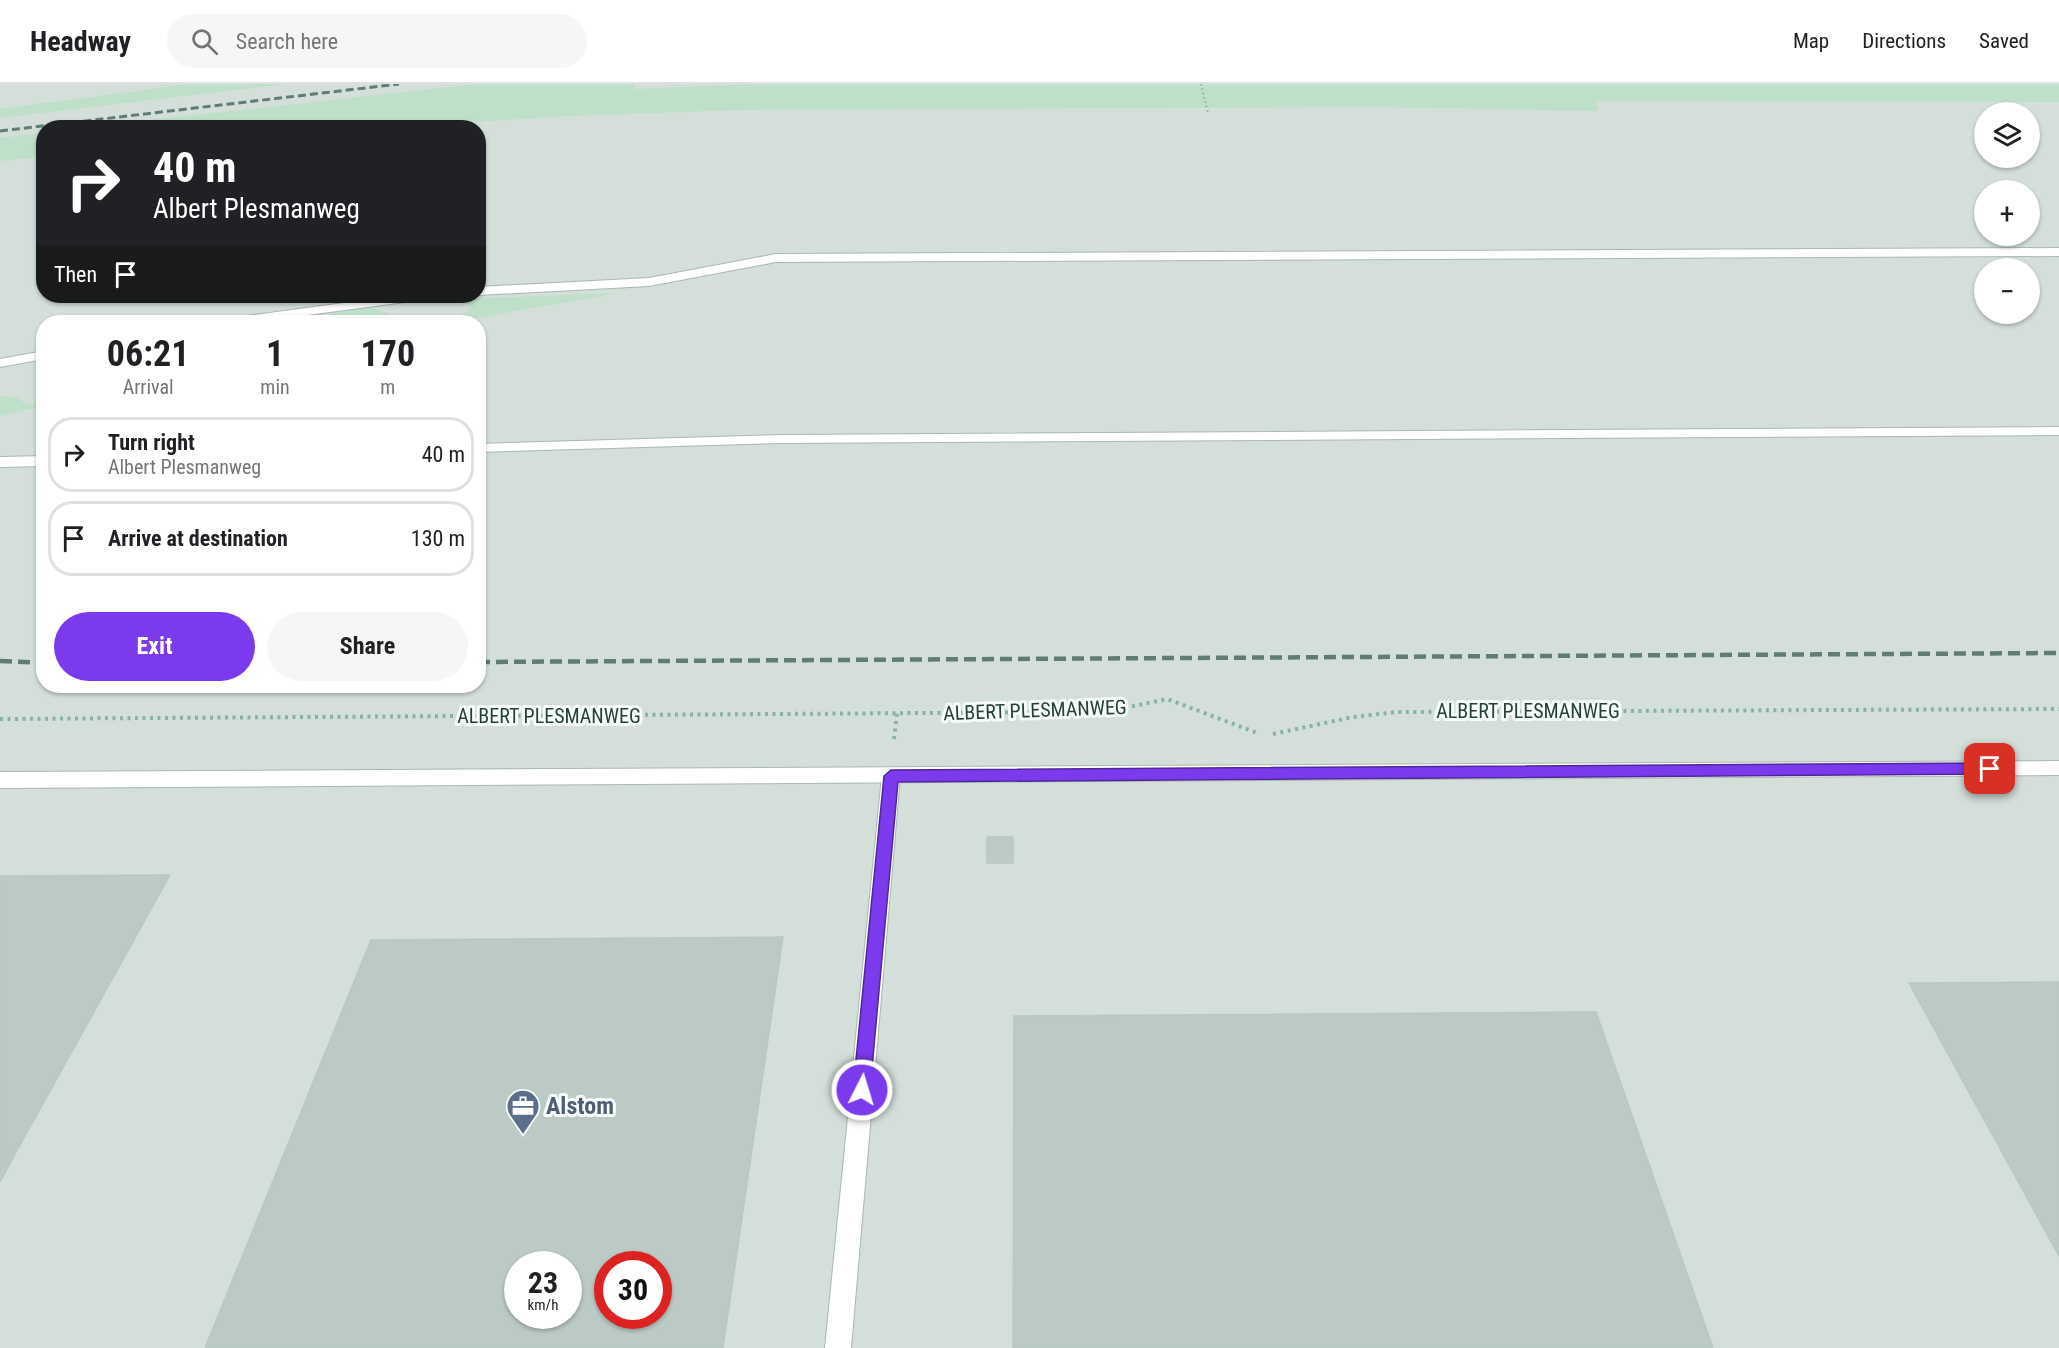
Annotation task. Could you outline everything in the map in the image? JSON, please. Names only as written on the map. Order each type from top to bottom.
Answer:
[{"type":"street","points":[[486,291],[639,283],[776,258],[2059,252]]},
{"type":"street","points":[[282,315],[369,303]]},
{"type":"street","points":[[0,363],[36,356]]},
{"type":"street","points":[[486,448],[783,439],[2059,431]]},
{"type":"street","points":[[0,462],[36,461]]},
{"type":"street","points":[[0,780],[2059,768]]},
{"type":"street","points":[[838,1348],[891,776]]},
{"type":"path","points":[[1201,84],[1208,113]]},
{"type":"path","name":"ALBERT PLESMANWEG","points":[[0,719],[1080,712],[1124,709],[1163,698],[1265,735],[1353,717],[1405,712],[2059,709]]},
{"type":"shaded area","points":[[0,84],[2059,84],[2059,1348],[0,1348]]},
{"type":"green space","points":[[189,84],[285,84],[0,118],[0,109]]},
{"type":"green space","points":[[477,84],[634,84],[634,89],[758,84],[2059,84],[2059,102],[1594,101],[1598,109],[1595,111],[1377,107],[739,110],[486,121],[150,120]]},
{"type":"green space","points":[[36,134],[36,158],[0,161],[0,138]]},
{"type":"green space","points":[[618,293],[486,316],[457,315],[467,312],[470,307],[468,303],[486,303],[486,298]]},
{"type":"green space","points":[[370,307],[390,315],[329,315],[336,311]]},
{"type":"green space","points":[[0,396],[17,397],[26,404],[36,402],[36,408],[0,416]]},
{"type":"building","points":[[987,837],[1013,837],[1013,863],[987,863]]},
{"type":"building","points":[[170,875],[20,1145],[0,1145],[0,876]]},
{"type":"building","name":"Alstom","points":[[783,937],[723,1348],[205,1348],[371,940]]},
{"type":"building","points":[[2059,982],[2059,1256],[1909,983]]},
{"type":"building","points":[[1596,1012],[1713,1348],[1013,1348],[1014,1016]]},
{"type":"building","points":[[0,1145],[20,1145],[0,1182]]},
{"type":"railway","points":[[93,120],[399,84]]},
{"type":"railway","points":[[0,131],[36,127]]},
{"type":"railway","points":[[486,662],[2059,653]]},
{"type":"railway","points":[[0,661],[36,663]]},
{"type":"place","name":"Alstom","points":[[523,1135]]},
{"type":"route","points":[[862,1090],[891,776],[1990,769]]}]
